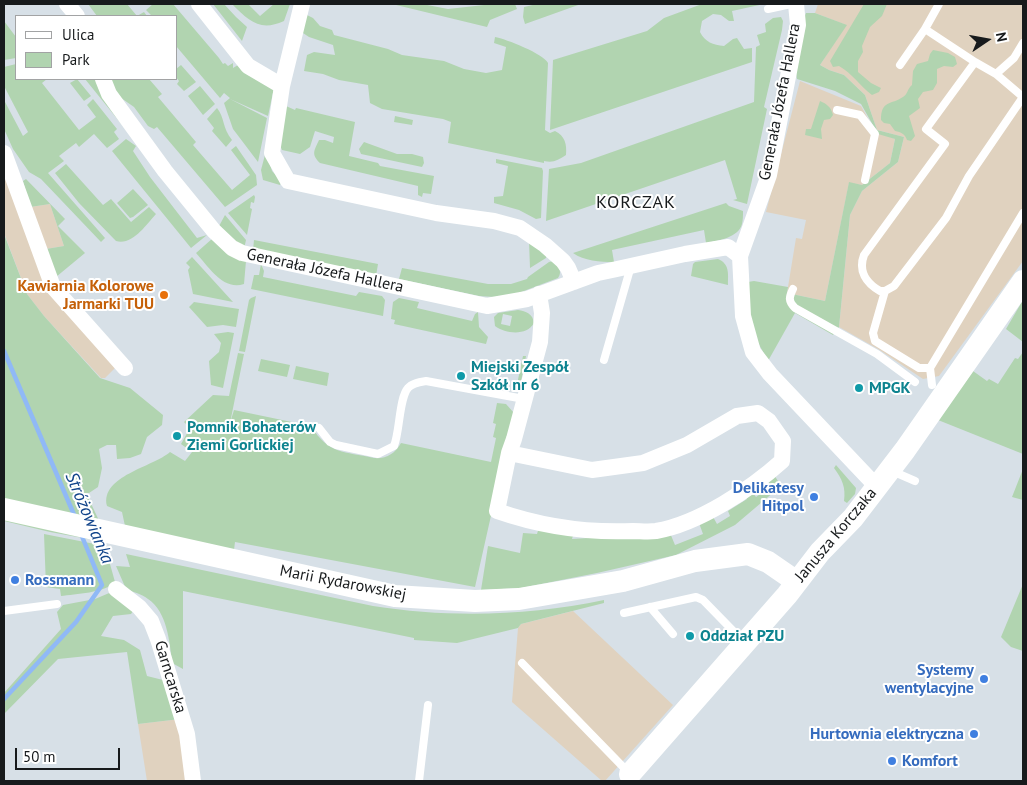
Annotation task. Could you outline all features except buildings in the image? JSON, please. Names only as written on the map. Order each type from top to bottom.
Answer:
[{"type":"street","points":[[66,4],[75,15]]},
{"type":"street","points":[[199,4],[248,66],[282,86]]},
{"type":"street","points":[[302,4],[282,86],[272,153],[288,181],[436,213],[494,221],[520,228],[545,245],[563,261],[574,282]]},
{"type":"street","name":"Generała Józefa Hallera","points":[[796,4],[798,25],[768,175],[740,256],[743,316],[753,352],[770,374],[884,478]]},
{"type":"street","name":"Generała Józefa Hallera","points":[[103,80],[109,94],[165,171],[214,231],[232,248],[242,253],[487,306],[527,299],[598,273],[685,254],[728,247],[740,256]]},
{"type":"street","points":[[4,153],[53,287],[125,368]]},
{"type":"street","name":"Janusza Korczaka","points":[[630,774],[787,595],[820,552],[853,518],[884,478],[1023,281]]},
{"type":"street","points":[[509,453],[592,470],[643,462],[687,445],[737,416],[758,413],[770,421],[783,442],[782,462],[761,480],[698,518],[656,531],[610,532],[576,529],[496,511],[509,453],[540,342],[542,313],[539,294]]},
{"type":"street","name":"Marii Rydarowskiej","points":[[4,510],[395,596],[475,601],[519,599],[623,581],[695,562],[748,554],[768,562],[797,582]]},
{"type":"street","name":"Garncarska","points":[[116,588],[139,607],[151,621],[187,734],[193,781]]},
{"type":"lane","points":[[768,9],[791,4]]},
{"type":"lane","points":[[900,65],[925,29],[939,4]]},
{"type":"lane","points":[[925,29],[996,74],[1023,97],[974,168],[946,218],[894,286],[885,291],[880,291],[867,281],[862,272],[864,255],[945,144],[926,129],[975,62]]},
{"type":"lane","points":[[996,74],[1014,58],[1023,43]]},
{"type":"lane","points":[[837,110],[860,115],[875,134],[865,180]]},
{"type":"lane","points":[[932,385],[930,368],[1023,213]]},
{"type":"lane","points":[[604,360],[631,266]]},
{"type":"lane","points":[[793,289],[789,298],[790,303],[795,308],[877,354],[915,382]]},
{"type":"lane","points":[[885,291],[873,333],[875,341],[919,368],[930,368]]},
{"type":"lane","points":[[319,428],[330,442],[336,445],[378,454],[394,446],[403,398],[408,387],[418,382],[426,381],[524,399]]},
{"type":"lane","points":[[884,478],[916,481]]},
{"type":"lane","points":[[624,613],[696,597],[703,600],[745,642]]},
{"type":"lane","points":[[4,611],[57,604]]},
{"type":"lane","points":[[650,607],[673,634]]},
{"type":"lane","points":[[522,663],[630,774]]},
{"type":"lane","points":[[419,781],[428,705]]},
{"type":"shaded area","points":[[818,4],[1023,4],[1023,261],[939,376],[923,379],[878,349],[839,327],[850,215],[862,191],[898,162],[904,137],[877,130],[865,95],[844,75],[820,65],[846,25],[815,13]]},
{"type":"shaded area","points":[[800,81],[861,106],[875,131],[895,139],[890,163],[862,185],[849,183],[825,301],[787,293],[796,238],[802,239],[806,220],[766,212]]},
{"type":"shaded area","points":[[4,171],[48,289],[116,367],[105,378],[101,378],[44,316],[27,294],[4,233]]},
{"type":"shaded area","points":[[50,204],[64,246],[46,249],[30,207]]},
{"type":"shaded area","points":[[573,611],[673,705],[605,781],[602,781],[512,702],[518,628],[521,624]]},
{"type":"shaded area","points":[[180,719],[190,781],[147,781],[138,724]]},
{"type":"green space","points":[[88,4],[127,4],[136,15],[96,15]]},
{"type":"green space","points":[[153,4],[173,4],[223,64],[225,63],[228,66],[233,63],[233,68],[238,65],[274,88],[268,116],[230,99],[267,118],[258,162],[233,129],[224,103],[230,98],[224,93],[220,98],[178,48],[178,15],[151,15],[146,10]]},
{"type":"green space","points":[[213,4],[224,4],[247,27],[242,41]]},
{"type":"green space","points":[[232,4],[248,4],[260,16],[274,4],[290,4],[284,21],[276,24],[261,25],[250,20]]},
{"type":"green space","points":[[392,4],[422,4],[448,9],[493,4],[515,4],[517,9],[490,20],[487,27]]},
{"type":"green space","points":[[537,4],[581,4],[525,24],[523,17],[524,7]]},
{"type":"green space","points":[[702,4],[764,4],[732,11],[734,21],[729,21],[721,15],[713,14],[702,21],[700,32],[707,41],[724,46],[737,38],[744,49],[752,48],[752,62],[550,130],[553,60],[647,31],[664,18]]},
{"type":"green space","points":[[864,4],[887,4],[882,16],[870,27],[862,46],[863,52],[858,61],[858,72],[871,83],[881,88],[879,92],[872,95],[844,69],[839,66],[833,67],[830,61]]},
{"type":"green space","points":[[806,13],[815,13],[847,25],[820,65],[844,75],[865,95],[877,130],[904,137],[898,162],[862,191],[850,215],[839,327],[833,335],[795,313],[768,361],[756,339],[750,318],[748,282],[754,281],[788,287],[787,293],[825,301],[849,182],[862,185],[890,163],[895,139],[878,134],[861,104],[835,91],[797,79],[798,46]]},
{"type":"green space","points":[[307,15],[313,18],[320,26],[332,30],[334,35],[388,49],[402,55],[444,61],[464,69],[486,73],[502,70],[506,47],[494,43],[495,37],[540,55],[548,63],[545,130],[550,133],[555,131],[561,135],[566,144],[566,155],[556,161],[544,161],[544,163],[448,143],[451,122],[382,109],[370,103],[368,85],[304,71],[307,55],[314,52],[335,55],[333,45],[309,37],[300,31]]},
{"type":"green space","points":[[781,17],[783,21],[782,30],[764,107],[767,109],[747,204],[733,200],[737,199],[725,160],[546,221],[549,169],[581,163],[754,102],[756,47],[760,45],[757,35],[766,32],[765,24],[773,18]]},
{"type":"green space","points":[[4,21],[15,36],[15,58],[4,60]]},
{"type":"green space","points":[[933,50],[948,53],[955,57],[957,64],[953,67],[944,66],[937,69],[937,83],[933,90],[923,92],[918,99],[920,108],[909,116],[915,136],[911,141],[907,140],[904,135],[895,131],[890,124],[884,123],[881,120],[881,114],[887,104],[906,94],[912,85],[913,71],[917,64],[928,61]]},
{"type":"green space","points":[[15,64],[15,80],[46,80],[42,83],[79,130],[96,117],[87,105],[93,99],[117,129],[114,132],[119,139],[107,148],[94,134],[79,147],[76,143],[59,156],[64,161],[48,173],[105,238],[101,242],[41,179],[29,172],[13,149],[4,129],[4,100],[23,136],[28,132],[4,86],[4,67]]},
{"type":"green space","points":[[181,65],[196,82],[184,91],[177,84],[179,81],[178,67]]},
{"type":"green space","points":[[78,80],[91,96],[84,101],[70,83]]},
{"type":"green space","points":[[86,80],[97,80],[127,131]]},
{"type":"green space","points":[[106,80],[150,80],[162,94],[158,97],[196,142],[193,145],[232,190],[250,175],[231,150],[236,146],[256,175],[257,185],[225,207],[157,127],[154,129],[148,126],[134,107],[111,91]]},
{"type":"green space","points":[[200,86],[215,104],[203,115],[188,96]]},
{"type":"green space","points":[[820,101],[828,106],[833,115],[830,119],[824,120],[821,129],[822,139],[805,135],[806,129],[811,129]]},
{"type":"green space","points":[[286,106],[295,110],[296,108],[355,122],[349,156],[378,163],[380,166],[434,176],[431,194],[423,193],[422,197],[418,195],[418,186],[320,163],[315,157],[314,152],[319,140],[333,143],[334,137],[315,131],[310,147],[300,154],[282,150],[279,143]]},
{"type":"green space","points":[[217,108],[232,140],[226,147],[212,131],[214,128],[207,119]]},
{"type":"green space","points":[[395,116],[413,120],[412,125],[394,122]]},
{"type":"green space","points":[[126,139],[136,146],[133,151],[150,177],[197,238],[207,235],[191,248],[112,151]]},
{"type":"green space","points":[[364,142],[397,154],[412,154],[423,157],[424,163],[422,167],[361,154],[359,149]]},
{"type":"green space","points":[[266,151],[272,171],[282,181],[280,185],[263,180],[261,170]]},
{"type":"green space","points":[[496,159],[542,168],[541,218],[536,219],[519,210],[494,203],[494,197],[503,196],[508,166],[496,163]]},
{"type":"green space","points":[[66,164],[103,205],[111,199],[131,222],[149,207],[156,214],[133,238],[122,242],[116,241],[79,203],[55,173]]},
{"type":"green space","points":[[26,179],[65,219],[58,226],[85,253],[56,277],[46,249],[64,246],[50,204],[30,207],[23,181]]},
{"type":"green space","points":[[133,189],[148,205],[130,218],[117,203]]},
{"type":"green space","points":[[254,195],[254,203],[251,202],[250,208],[252,209],[247,235],[228,213]]},
{"type":"green space","points":[[726,203],[743,211],[743,221],[737,232],[722,240],[706,243],[704,230],[612,250],[614,262],[587,259],[573,253]]},
{"type":"green space","points":[[225,215],[246,240],[244,249],[218,228]]},
{"type":"green space","points":[[4,234],[27,294],[44,316],[100,378],[130,388],[163,415],[162,425],[147,437],[141,454],[130,458],[117,459],[116,445],[107,445],[99,449],[102,468],[98,487],[86,493],[103,529],[105,542],[4,521]]},
{"type":"green space","points":[[213,238],[246,261],[244,284],[229,284],[223,281],[211,271],[196,253]]},
{"type":"green space","points":[[254,240],[378,264],[376,276],[253,250]]},
{"type":"green space","points":[[529,241],[547,255],[546,258],[530,268]]},
{"type":"green space","points":[[192,257],[233,302],[193,294],[188,270],[190,267],[186,263]]},
{"type":"green space","points":[[718,259],[725,264],[728,273],[728,285],[691,276],[695,262]]},
{"type":"green space","points":[[553,261],[560,271],[558,278],[516,294],[495,297],[479,296],[399,279],[402,268],[488,284],[511,284],[527,279]]},
{"type":"green space","points":[[261,264],[264,271],[263,277],[356,296],[359,292],[382,296],[385,300],[383,316],[251,289],[254,275],[259,275]]},
{"type":"green space","points":[[256,296],[245,352],[239,351],[249,300]]},
{"type":"green space","points":[[399,298],[419,302],[417,308],[472,321],[478,312],[479,327],[488,337],[486,344],[394,324],[395,320],[391,319],[393,302]]},
{"type":"green space","points":[[1023,300],[1023,342],[1006,329]]},
{"type":"green space","points":[[194,302],[239,309],[236,327],[223,325],[207,327],[189,307]]},
{"type":"green space","points":[[524,311],[531,315],[534,323],[531,327],[521,332],[505,331],[495,326],[494,317],[498,313]],"holes":[[[503,314],[512,316],[510,326],[501,324]]]},
{"type":"green space","points":[[234,333],[223,388],[211,385],[209,361],[219,352],[221,343],[214,334]]},
{"type":"green space","points":[[1023,352],[1023,454],[938,420],[973,371],[987,381],[989,379],[998,384],[1015,358],[1018,359]]},
{"type":"green space","points":[[238,353],[244,354],[230,423],[234,410],[311,426],[324,442],[331,447],[374,458],[390,455],[401,443],[491,462],[496,438],[493,437],[496,424],[493,423],[497,403],[506,404],[514,413],[475,587],[235,542],[234,550],[125,526],[122,512],[107,506],[107,496],[112,487],[130,473],[170,452],[185,461],[192,452],[181,444],[190,428],[184,422],[213,395],[229,396]]},
{"type":"green space","points":[[523,356],[526,356],[520,387],[516,389]]},
{"type":"green space","points":[[261,359],[290,365],[287,377],[258,371]]},
{"type":"green space","points":[[296,366],[329,373],[327,386],[293,379]]},
{"type":"green space","points":[[836,465],[856,488],[855,494],[847,503],[844,501],[843,483],[834,468]]},
{"type":"green space","points":[[1023,469],[1023,500],[1012,497]]},
{"type":"green space","points":[[773,473],[781,486],[735,525],[676,555],[521,588],[481,590],[488,546],[520,553],[523,533],[537,534],[540,524],[574,532],[572,539],[670,533],[675,545],[703,534],[699,523],[712,515],[717,524],[730,516],[728,511],[747,499],[744,492],[749,488],[756,497],[771,486],[766,478]]},
{"type":"green space","points":[[44,534],[105,546],[115,582],[97,591],[61,596],[60,589],[46,587]]},
{"type":"green space","points":[[126,554],[373,606],[402,610],[489,614],[547,609],[604,600],[604,603],[521,624],[518,628],[457,643],[414,640],[414,638],[183,591],[183,669],[172,663],[166,628],[159,611],[146,597],[126,589],[116,566],[130,567]]},
{"type":"green space","points":[[1023,584],[1023,651],[1011,647],[1001,637]]},
{"type":"green space","points":[[114,591],[136,607],[131,614],[113,616],[101,636],[124,640],[140,650],[147,676],[163,680],[180,719],[138,724],[127,652],[58,659],[4,714],[4,693],[61,629],[57,612],[63,605],[95,599]]},
{"type":"waterway","name":"Stróżowianka","points":[[4,351],[75,517]]},
{"type":"waterway","name":"Stróżowianka","points":[[4,699],[76,622],[102,585],[81,534]]},
{"type":"place","name":"Kawiarnia Kolorowe Jarmarki TUU","points":[[164,295]]},
{"type":"place","name":"Miejski Zespół Szkół nr 6","points":[[461,376]]},
{"type":"place","name":"MPGK","points":[[859,388]]},
{"type":"place","name":"Pomnik Bohaterów Ziemi Gorlickiej","points":[[177,436]]},
{"type":"place","name":"Delikatesy Hitpol","points":[[814,497]]},
{"type":"place","name":"Rossmann","points":[[15,580]]},
{"type":"place","name":"Oddział PZU","points":[[690,636]]},
{"type":"place","name":"Systemy wentylacyjne","points":[[984,679]]},
{"type":"place","name":"Hurtownia elektryczna","points":[[974,734]]},
{"type":"place","name":"Komfort","points":[[892,761]]},
{"type":"district","name":"KORCZAK","points":[[636,203]]}]
